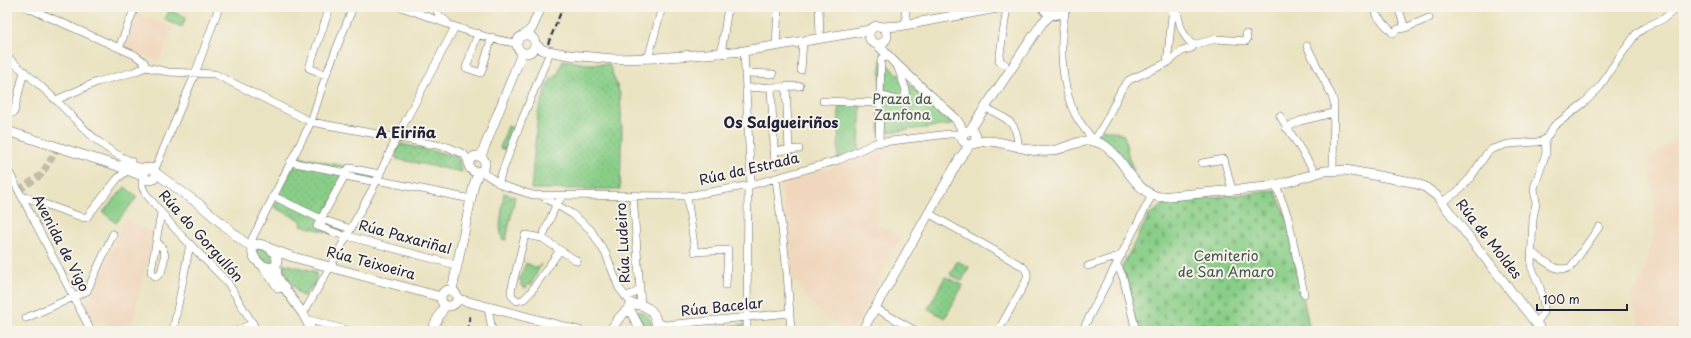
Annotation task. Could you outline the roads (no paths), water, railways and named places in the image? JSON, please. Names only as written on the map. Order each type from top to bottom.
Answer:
[{"type":"main road","points":[[522,53],[532,51],[532,28],[541,7]]},
{"type":"main road","points":[[883,40],[891,30],[902,26],[973,10],[1003,7]]},
{"type":"main road","points":[[862,331],[960,158],[976,122],[1051,10]]},
{"type":"main road","points":[[522,53],[518,49],[517,42],[520,38],[531,39],[540,49],[550,52],[607,58],[648,58],[721,54],[870,30],[875,26],[902,26]]},
{"type":"main road","points":[[881,27],[885,30],[883,40],[889,56],[896,65],[956,119],[962,122],[969,137]]},
{"type":"main road","points":[[870,30],[870,40],[883,40]]},
{"type":"main road","points":[[481,156],[522,53]]},
{"type":"main road","points":[[7,131],[115,165],[150,174]]},
{"type":"main road","points":[[969,137],[1040,151],[1049,151],[1077,142],[1094,141],[1105,146],[1141,187],[1152,195]]},
{"type":"main road","points":[[452,290],[456,264],[474,184],[474,156],[481,156],[485,160],[485,166],[475,168]]},
{"type":"main road","points":[[115,165],[150,174],[170,184],[199,204],[253,249],[262,265],[287,297],[294,302]]},
{"type":"main road","name":"Rúa de Moldes","points":[[1152,195],[1166,197],[1276,185],[1333,170],[1355,170],[1412,182],[1432,192],[1442,202],[1542,331]]},
{"type":"main road","name":"Rúa Teixoeira","points":[[253,249],[261,244],[293,257],[443,301]]},
{"type":"main road","points":[[272,249],[277,256],[277,276],[312,331]]},
{"type":"main road","points":[[262,265],[271,268],[283,259],[293,257]]},
{"type":"main road","points":[[433,329],[446,290],[452,290],[458,299]]},
{"type":"main road","points":[[443,301],[449,306],[454,305],[458,299]]},
{"type":"main road","points":[[458,299],[579,331]]},
{"type":"main road","points":[[634,305],[653,312],[656,327]]},
{"type":"main road","points":[[610,331],[619,318],[634,305]]},
{"type":"main road","points":[[634,305],[641,331]]},
{"type":"street","points":[[26,7],[135,55],[144,62],[146,67],[134,72],[97,82],[56,100]]},
{"type":"street","points":[[119,48],[135,7]]},
{"type":"street","points":[[150,174],[195,74],[219,7]]},
{"type":"street","points":[[326,75],[309,68],[330,7]]},
{"type":"street","points":[[253,249],[252,242],[254,235],[311,122],[326,75],[353,7]]},
{"type":"street","points":[[401,7],[478,33],[517,42]]},
{"type":"street","points":[[435,7],[439,15],[452,25]]},
{"type":"street","points":[[648,58],[662,7]]},
{"type":"street","points":[[721,54],[728,7]]},
{"type":"street","points":[[776,46],[778,7]]},
{"type":"street","points":[[819,7],[820,38]]},
{"type":"street","points":[[902,26],[906,19],[905,7]]},
{"type":"street","points":[[1005,64],[999,60],[1007,7]]},
{"type":"street","points":[[1167,63],[1173,7]]},
{"type":"street","points":[[1177,7],[1178,20],[1182,31],[1193,45]]},
{"type":"street","points":[[1398,7],[1405,28]]},
{"type":"street","points":[[1536,324],[1544,312],[1544,305],[1540,287],[1531,266],[1533,218],[1536,203],[1534,188],[1546,154],[1545,140],[1554,126],[1584,103],[1600,87],[1636,34],[1644,28],[1663,19],[1678,7]]},
{"type":"street","points":[[1051,10],[1062,29],[1061,39],[1063,67],[1069,99],[1076,115],[1094,141],[1125,84],[1136,76],[1167,63],[1182,50],[1192,48],[1193,45],[1216,39],[1246,41],[1246,34]]},
{"type":"street","points":[[1376,15],[1393,33],[1398,29],[1405,28],[1429,18]]},
{"type":"street","points":[[350,331],[304,317],[378,179],[452,25]]},
{"type":"street","points":[[478,33],[466,68],[481,73],[492,37]]},
{"type":"street","points":[[801,70],[803,41]]},
{"type":"street","points":[[1307,46],[1330,89],[1334,103],[1333,170]]},
{"type":"street","points":[[744,51],[749,185],[747,331]]},
{"type":"street","points":[[498,183],[550,52]]},
{"type":"street","points":[[879,143],[881,59],[889,56]]},
{"type":"street","points":[[7,57],[56,100],[99,142],[117,156],[131,161],[129,168],[118,178],[88,217],[84,218],[22,196]]},
{"type":"street","points":[[880,94],[897,100],[904,99],[906,90],[896,65]]},
{"type":"street","name":"Rúa da Estrada","points":[[146,67],[168,72],[215,74],[311,122],[448,147],[464,154],[475,168],[490,179],[518,192],[541,195],[687,196],[749,185],[776,178],[839,160],[866,147],[879,143],[949,134],[969,137]]},
{"type":"street","points":[[7,114],[14,112],[24,71]]},
{"type":"street","points":[[745,73],[773,74]]},
{"type":"street","points":[[786,86],[789,150]]},
{"type":"street","points":[[746,88],[800,86]]},
{"type":"street","points":[[771,87],[775,165]]},
{"type":"street","points":[[823,101],[880,103]]},
{"type":"street","points":[[986,108],[1009,120],[1013,124],[1018,139],[1018,146]]},
{"type":"street","points":[[1286,128],[1300,122],[1333,113]]},
{"type":"street","points":[[1280,116],[1286,128],[1316,174]]},
{"type":"street","points":[[1442,202],[1457,192],[1471,177],[1487,153],[1492,149],[1508,144],[1545,140]]},
{"type":"street","points":[[774,151],[799,149]]},
{"type":"street","points":[[1202,163],[1224,159],[1232,190]]},
{"type":"street","points":[[290,162],[346,175],[378,179],[471,199]]},
{"type":"street","name":"Avenida de Vigo","points":[[8,171],[91,331]]},
{"type":"street","name":"Rúa do Gorgullón","points":[[150,174],[142,183],[143,190],[161,213],[228,283],[257,331]]},
{"type":"street","points":[[273,196],[321,219],[346,175]]},
{"type":"street","points":[[474,184],[483,178],[490,179]]},
{"type":"street","points":[[776,178],[787,272],[791,331]]},
{"type":"street","points":[[1276,185],[1288,217],[1304,294]]},
{"type":"street","points":[[541,195],[572,214],[590,229],[606,254],[619,288],[634,305]]},
{"type":"street","points":[[542,238],[556,205],[564,195]]},
{"type":"street","name":"Rúa Ludeiro","points":[[633,195],[639,290],[634,305]]},
{"type":"street","points":[[1082,331],[1152,195]]},
{"type":"street","points":[[687,196],[695,252],[728,250],[726,285]]},
{"type":"street","points":[[157,242],[161,213]]},
{"type":"street","points":[[928,213],[1022,266],[1028,273],[1026,283],[998,331]]},
{"type":"street","name":"Rúa Paxariñal","points":[[321,219],[317,226],[456,264]]},
{"type":"street","points":[[1532,253],[1555,268],[1560,270],[1566,269],[1571,267],[1599,227]]},
{"type":"street","points":[[26,318],[87,291],[113,234]]},
{"type":"street","points":[[236,236],[248,238],[254,235]]},
{"type":"street","points":[[560,250],[530,293],[524,300],[517,301],[512,296],[511,291],[526,235],[542,238],[577,261]]},
{"type":"street","points":[[173,331],[190,244]]},
{"type":"street","points":[[1088,266],[1122,255]]},
{"type":"street","points":[[1117,265],[1123,277],[1136,331]]},
{"type":"street","points":[[625,296],[633,294],[639,290]]},
{"type":"street","points":[[488,307],[492,331]]},
{"type":"street","points":[[875,308],[916,331]]},
{"type":"street","name":"Rúa Bacelar","points":[[656,327],[790,313]]},
{"type":"street","points":[[237,331],[252,323]]},
{"type":"tunnel","points":[[19,190],[41,175],[58,148]]},
{"type":"railway","points":[[548,44],[563,7]]},
{"type":"railway","points":[[468,331],[470,313]]},
{"type":"district","name":"Os Salgueiriños","points":[[781,123]]},
{"type":"district","name":"A Eiriña","points":[[406,133]]},
{"type":"park label","name":"Praza da Zanfona","points":[[902,108]]},
{"type":"park label","name":"Cemiterio de San Amaro","points":[[1226,264]]}]
